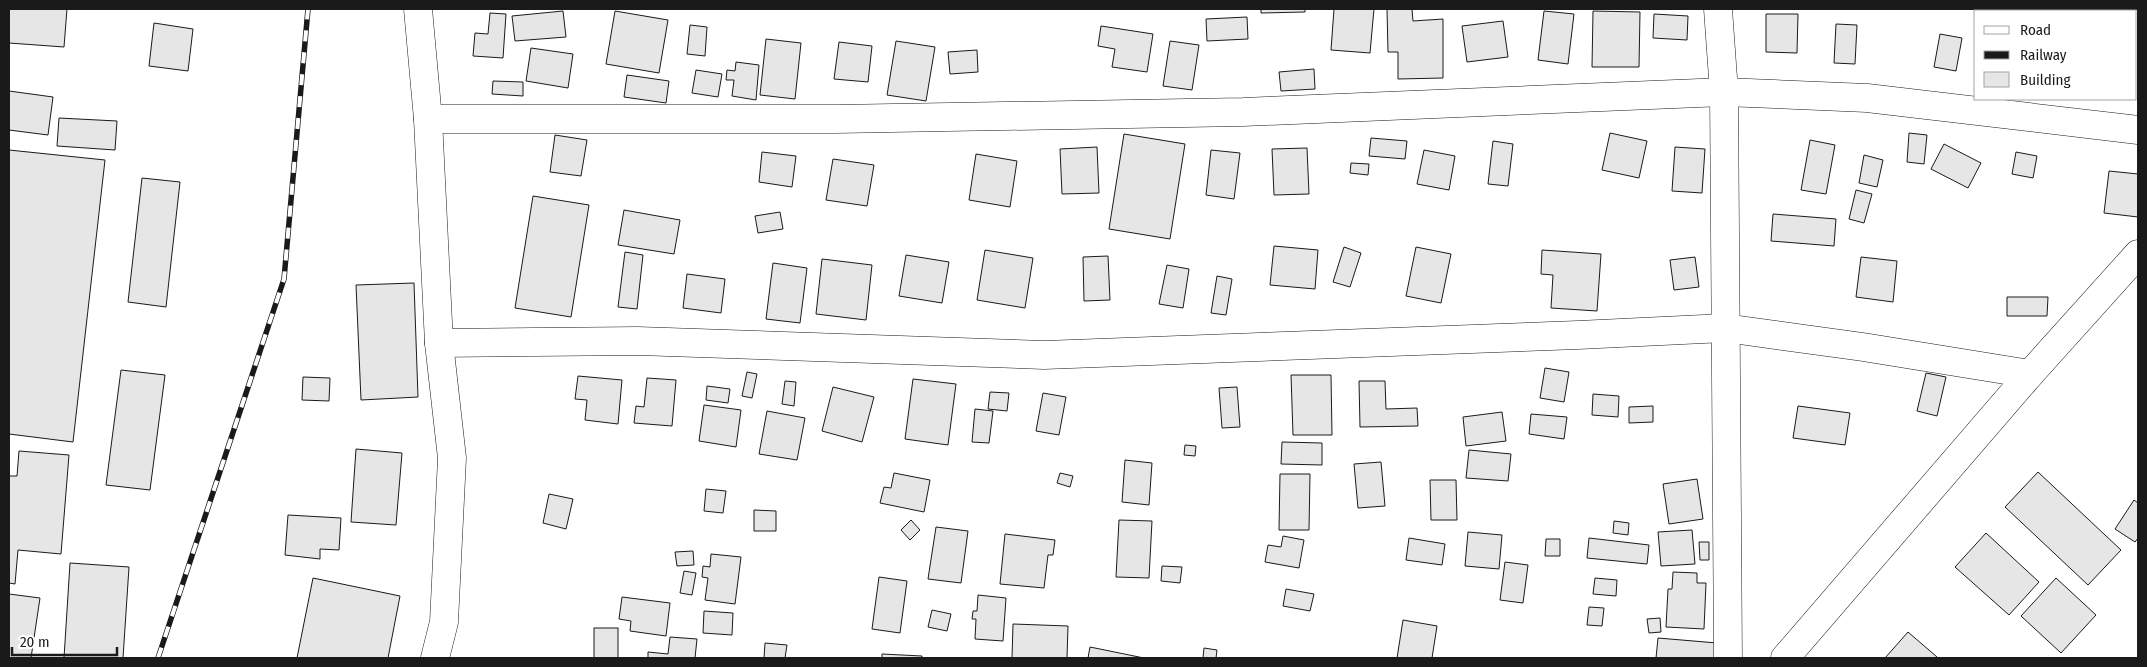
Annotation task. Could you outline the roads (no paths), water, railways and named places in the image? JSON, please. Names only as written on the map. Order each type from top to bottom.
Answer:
[{"type":"street","points":[[418,9],[428,120],[439,343],[452,458],[444,622],[436,658]]},
{"type":"street","points":[[1718,9],[1724,92],[1728,658]]},
{"type":"street","points":[[428,120],[826,119],[1243,112],[1724,92],[1867,98],[2138,130]]},
{"type":"street","points":[[1785,658],[2030,374],[2138,254]]},
{"type":"street","points":[[439,343],[638,341],[1044,355],[1725,328],[1864,347],[2030,374]]},
{"type":"railway","points":[[158,658],[284,279],[308,9]]}]
